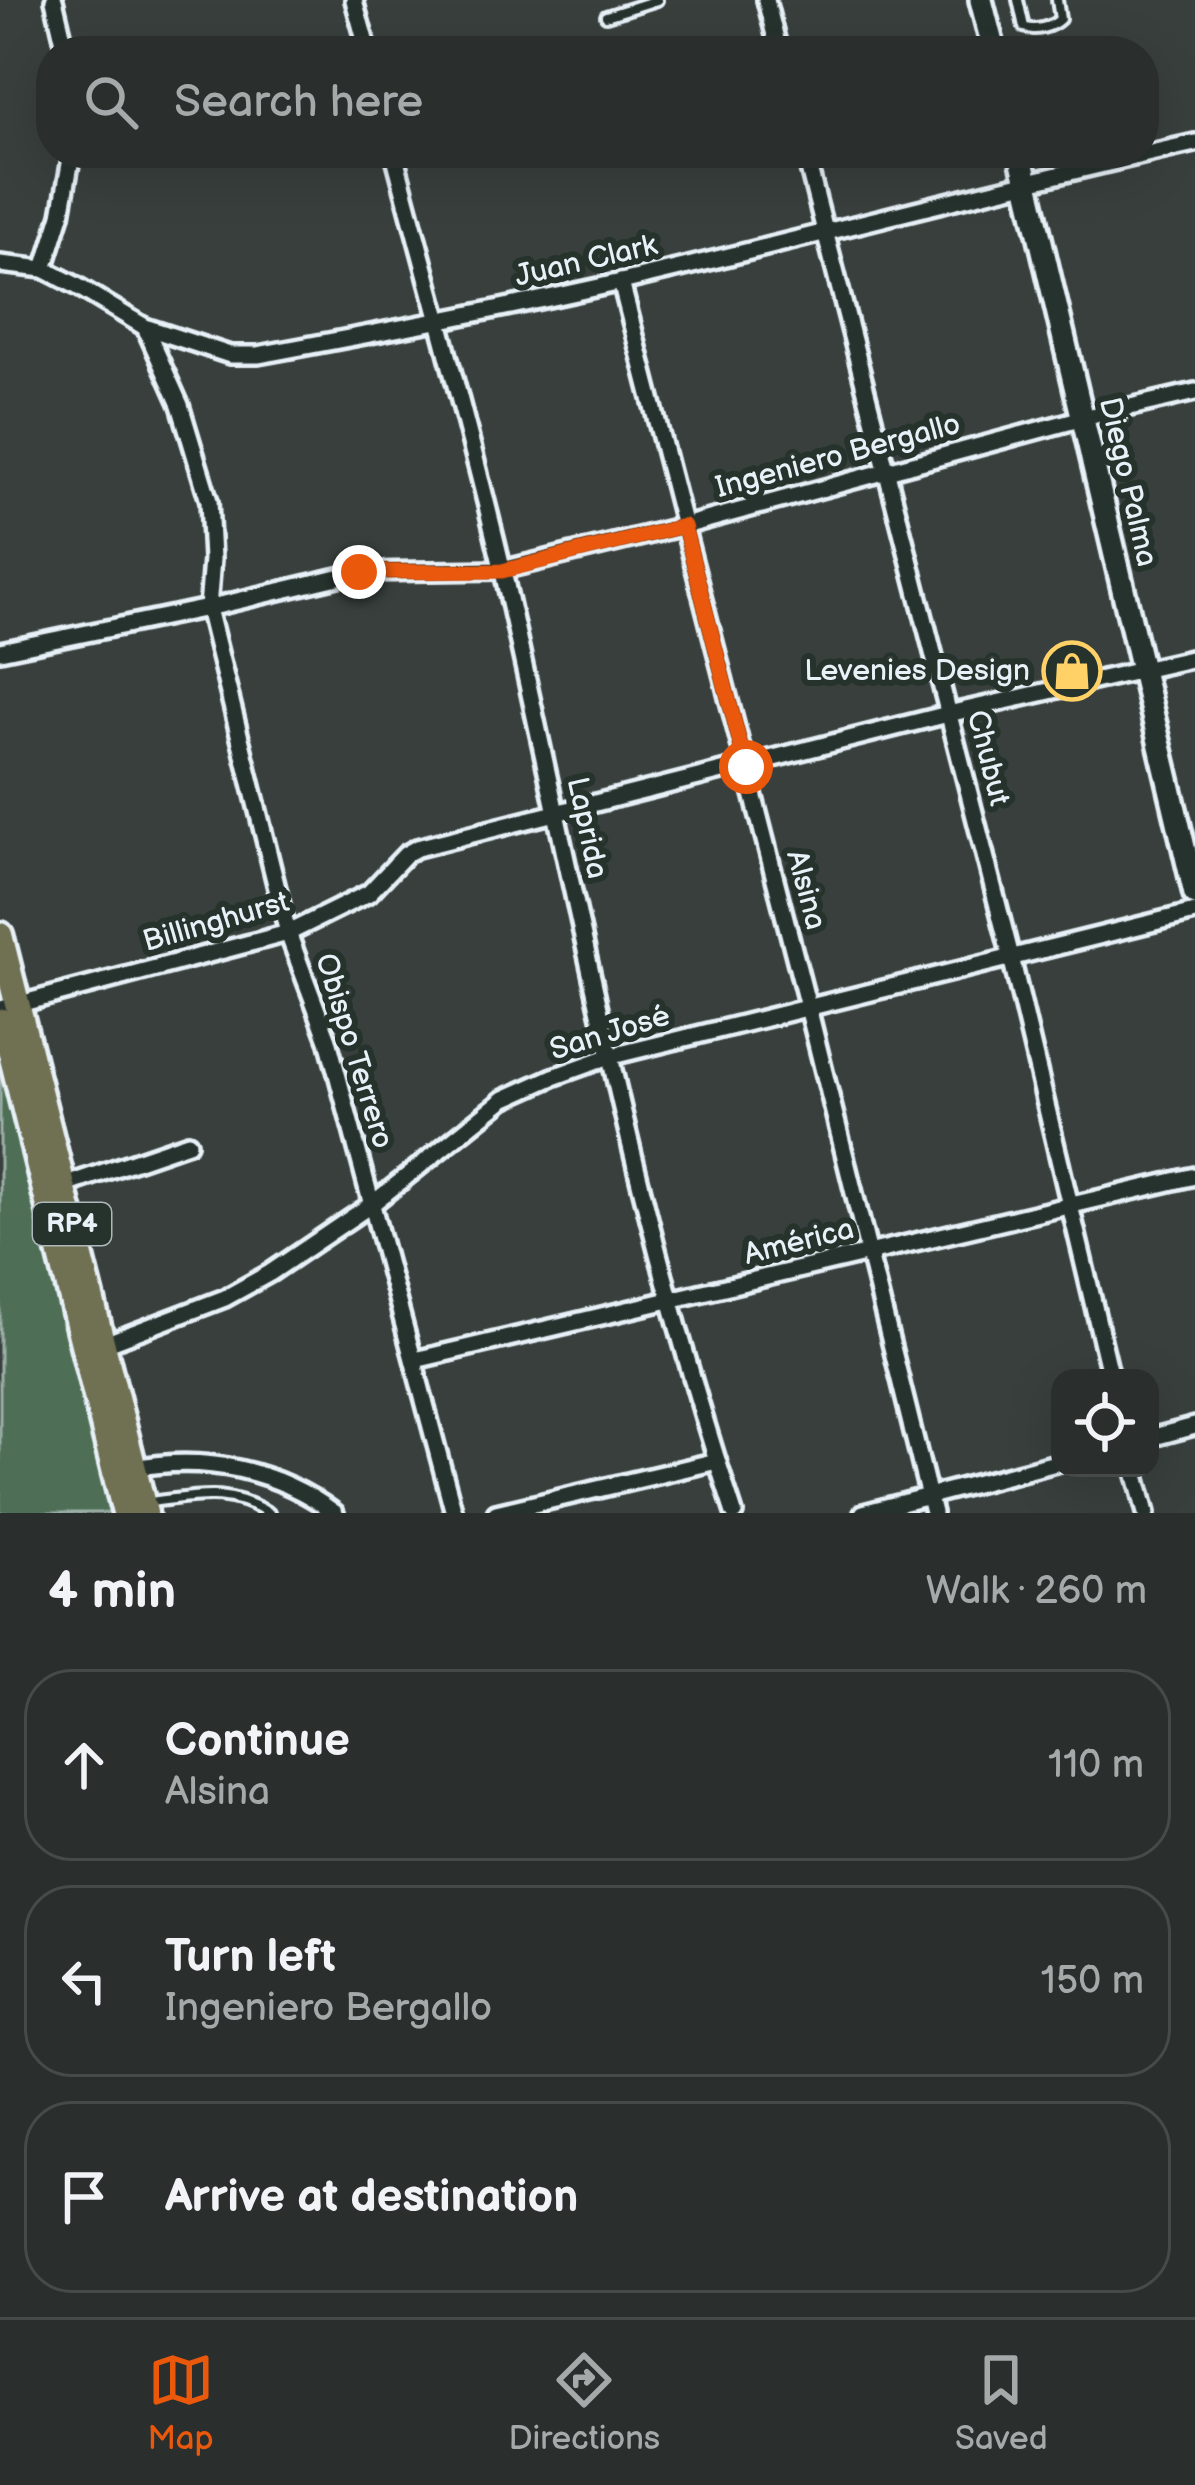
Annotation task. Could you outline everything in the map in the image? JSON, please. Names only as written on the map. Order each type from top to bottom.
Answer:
[{"type":"main road","points":[[981,0],[990,36]]},
{"type":"main road","name":"Diego Palma","points":[[1024,168],[1195,894]]},
{"type":"main road","name":"RP4","points":[[0,935],[6,1007],[138,1510]]},
{"type":"main road","name":"RP4","points":[[6,1007],[63,1186],[134,1468],[138,1510]]},
{"type":"street","points":[[54,0],[62,36]]},
{"type":"street","points":[[354,0],[364,36]]},
{"type":"street","points":[[766,0],[775,36]]},
{"type":"street","name":"Juan Clark","points":[[1159,151],[1195,143]]},
{"type":"street","points":[[44,269],[69,168]]},
{"type":"street","name":"Laprida","points":[[398,168],[502,571],[608,1057],[670,1301],[734,1513]]},
{"type":"street","name":"Chubut","points":[[809,168],[1110,1369]]},
{"type":"street","name":"Juan Clark","points":[[0,264],[44,269],[145,327],[230,355],[258,355],[621,282],[1084,168]]},
{"type":"street","name":"Alsina","points":[[621,282],[808,1007],[930,1505]]},
{"type":"street","name":"Obispo Terrero","points":[[145,327],[180,405],[209,501],[208,608],[288,933],[328,1040],[454,1513]]},
{"type":"street","name":"Ingeniero Bergallo","points":[[0,651],[359,572],[502,571],[1195,392]]},
{"type":"street","name":"Billinghurst","points":[[6,1007],[288,933],[369,893],[417,848],[948,714],[1195,658]]},
{"type":"street","name":"San José","points":[[102,1345],[225,1298],[270,1273],[373,1204],[504,1100],[553,1077],[608,1057],[1195,912]]},
{"type":"street","points":[[63,1186],[188,1143]]},
{"type":"street","name":"América","points":[[415,1360],[1195,1176]]},
{"type":"street","points":[[1159,1436],[1195,1426]]},
{"type":"street","points":[[496,1513],[716,1461]]},
{"type":"street","points":[[134,1468],[178,1462],[254,1472],[335,1513]]},
{"type":"street","points":[[863,1513],[930,1505],[1051,1465]]},
{"type":"street","points":[[1136,1477],[1145,1513]]},
{"type":"lane","points":[[606,16],[657,0]]},
{"type":"lane","points":[[1018,0],[1024,27],[1029,30],[1056,24],[1060,19],[1057,0]]},
{"type":"lane","points":[[138,1510],[217,1494],[245,1500],[269,1513]]},
{"type":"green space","points":[[0,1064],[97,1461],[105,1465],[118,1513],[0,1513]]},
{"type":"place","name":"Levenies Design","points":[[1072,671]]},
{"type":"route","points":[[359,572],[502,571],[684,526],[746,767]]}]
